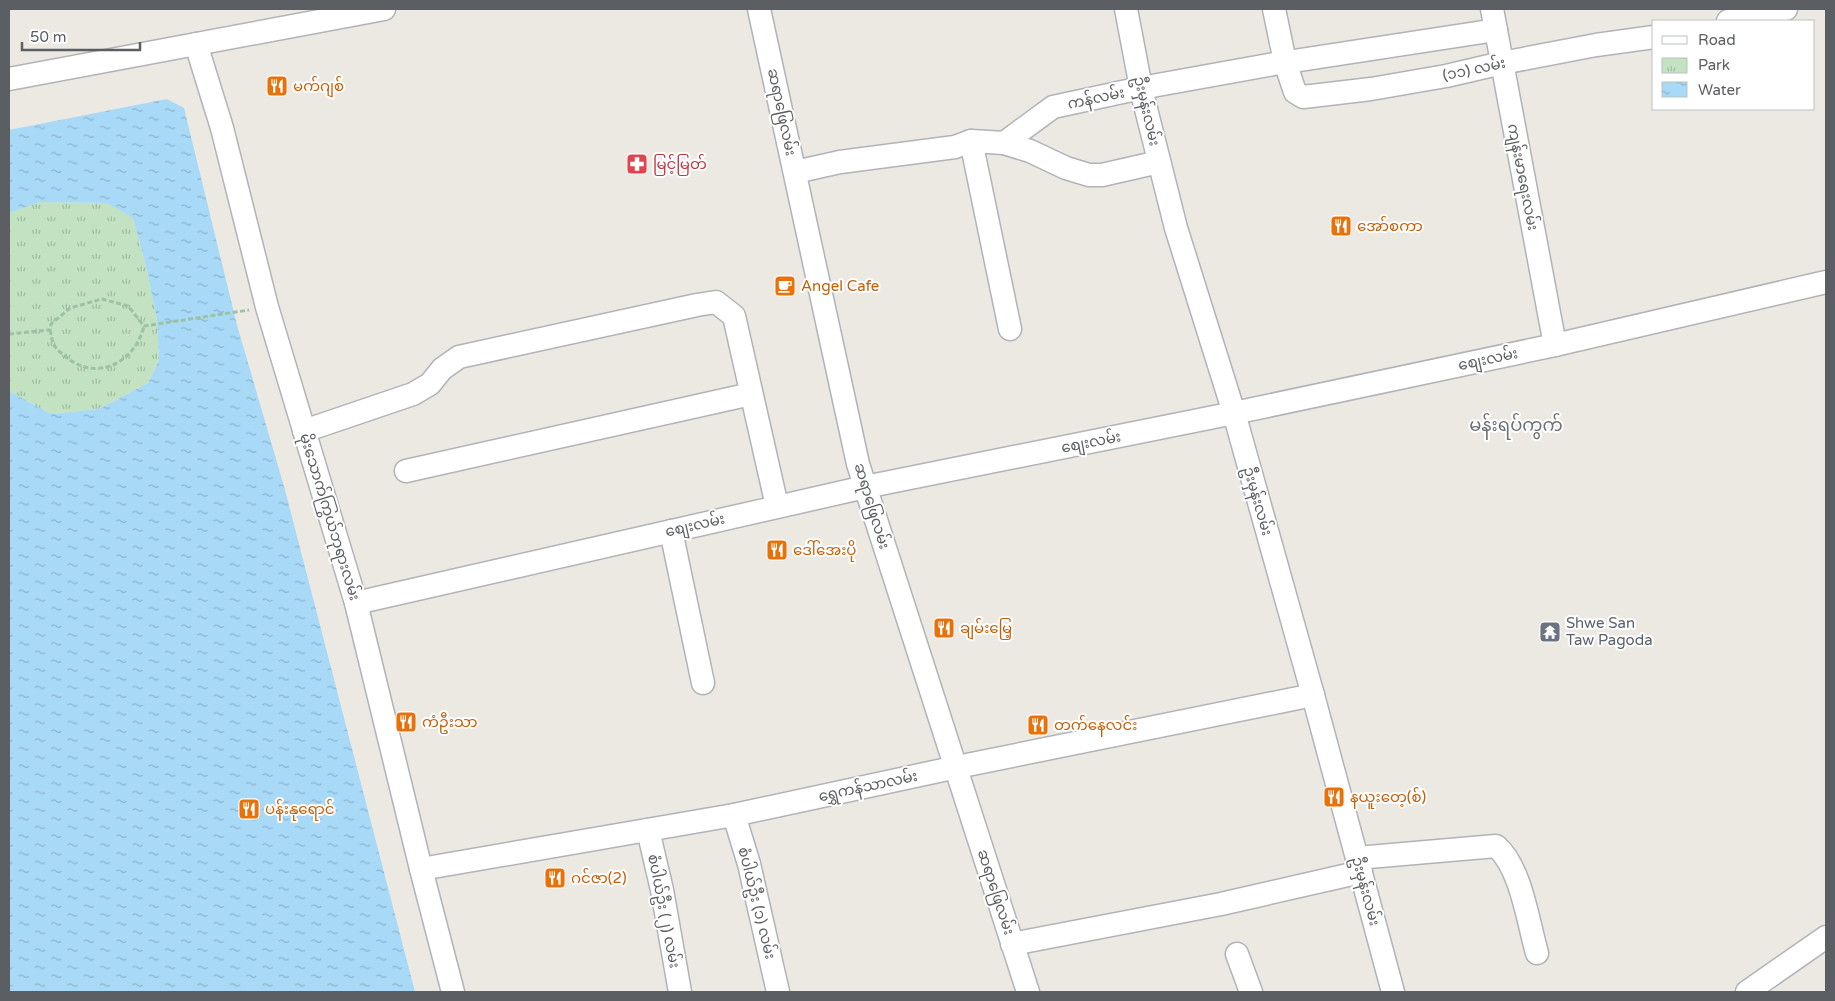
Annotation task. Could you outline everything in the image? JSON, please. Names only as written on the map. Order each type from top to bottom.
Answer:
[{"type":"street","points":[[9,79],[380,9]]},
{"type":"street","name":"ဆရာဖြေလမ်း","points":[[759,9],[823,296],[843,400],[865,486],[1028,992]]},
{"type":"street","name":"ဦးမှန်းလမ်း","points":[[1126,9],[1141,88],[1176,228],[1234,413],[1313,695],[1393,992]]},
{"type":"street","points":[[1274,9],[1285,62]]},
{"type":"street","points":[[1733,20],[1786,9]]},
{"type":"street","name":"ကန်လမ်း","points":[[1004,143],[1054,108],[1141,88],[1285,62],[1494,20]]},
{"type":"street","name":"ကျန်းမာရေးလမ်း","points":[[1494,20],[1555,345]]},
{"type":"street","name":"(၁၁) လမ်း","points":[[1285,62],[1294,92],[1303,97],[1371,89],[1446,76],[1596,45],[1652,37]]},
{"type":"street","name":"မိုးသောက်ကြွယ်ဘုရားလမ်း","points":[[196,44],[222,128],[267,307],[356,602],[453,992]]},
{"type":"street","points":[[795,172],[840,162],[955,146],[971,141],[1004,143],[1030,151],[1066,168],[1089,175],[1159,162]]},
{"type":"street","points":[[971,141],[1010,329]]},
{"type":"street","name":"စျေးလမ်း","points":[[356,602],[865,486],[1234,413],[1555,345],[1826,282]]},
{"type":"street","points":[[304,431],[413,394],[430,384],[442,369],[459,357],[716,302],[734,316],[777,506]]},
{"type":"street","points":[[406,471],[751,394]]},
{"type":"street","points":[[671,531],[703,683]]},
{"type":"street","name":"‌ရွှေကန်သာလမ်း","points":[[421,869],[734,815],[957,767],[1313,695]]},
{"type":"street","name":"စံပါယ်ဦး (၁) လမ်း","points":[[734,815],[749,864],[778,992]]},
{"type":"street","name":"စံပါယ်ဦး (၂) လမ်း","points":[[648,830],[662,890],[680,992]]},
{"type":"street","points":[[1012,944],[1221,904],[1359,865],[1496,846],[1505,853],[1516,874],[1537,953]]},
{"type":"street","points":[[1747,992],[1826,937]]},
{"type":"street","points":[[1238,954],[1251,992]]},
{"type":"path","points":[[102,299],[128,306],[144,326],[142,336],[132,352],[117,365],[96,369],[74,364],[54,346],[50,330],[51,324],[70,308],[102,299]]},
{"type":"path","points":[[144,326],[238,311]]},
{"type":"path","points":[[9,334],[50,330]]},
{"type":"green space","points":[[40,202],[108,203],[133,218],[146,266],[157,320],[159,360],[148,383],[99,409],[51,414],[9,391],[9,213]]},
{"type":"water","points":[[167,99],[184,108],[237,325],[285,490],[415,992],[9,992],[9,391],[51,414],[99,409],[148,383],[159,360],[157,320],[146,266],[133,218],[107,203],[40,202],[9,213],[9,130]]},
{"type":"place","name":"မက်ဂျစ်","points":[[277,86]]},
{"type":"place","name":"မြင့်မြတ်","points":[[637,164]]},
{"type":"place","name":"အော်စကာ","points":[[1341,226]]},
{"type":"place","name":"Angel Cafe","points":[[785,286]]},
{"type":"place","name":"ဒေါ်အေးပို","points":[[777,550]]},
{"type":"place","name":"ချမ်းမြေ့","points":[[944,628]]},
{"type":"place","name":"Shwe San Taw Pagoda","points":[[1550,632]]},
{"type":"place","name":"ကံဦးသာ","points":[[406,722]]},
{"type":"place","name":"တက်နေလင်း","points":[[1038,725]]},
{"type":"place","name":"နယူးတေ့(စ်)","points":[[1334,797]]},
{"type":"place","name":"ပန်းနုရောင်","points":[[249,809]]},
{"type":"place","name":"ဂင်ဇာ(2)","points":[[555,878]]},
{"type":"district","name":"မန်းရပ်ကွက်","points":[[1516,425]]}]
